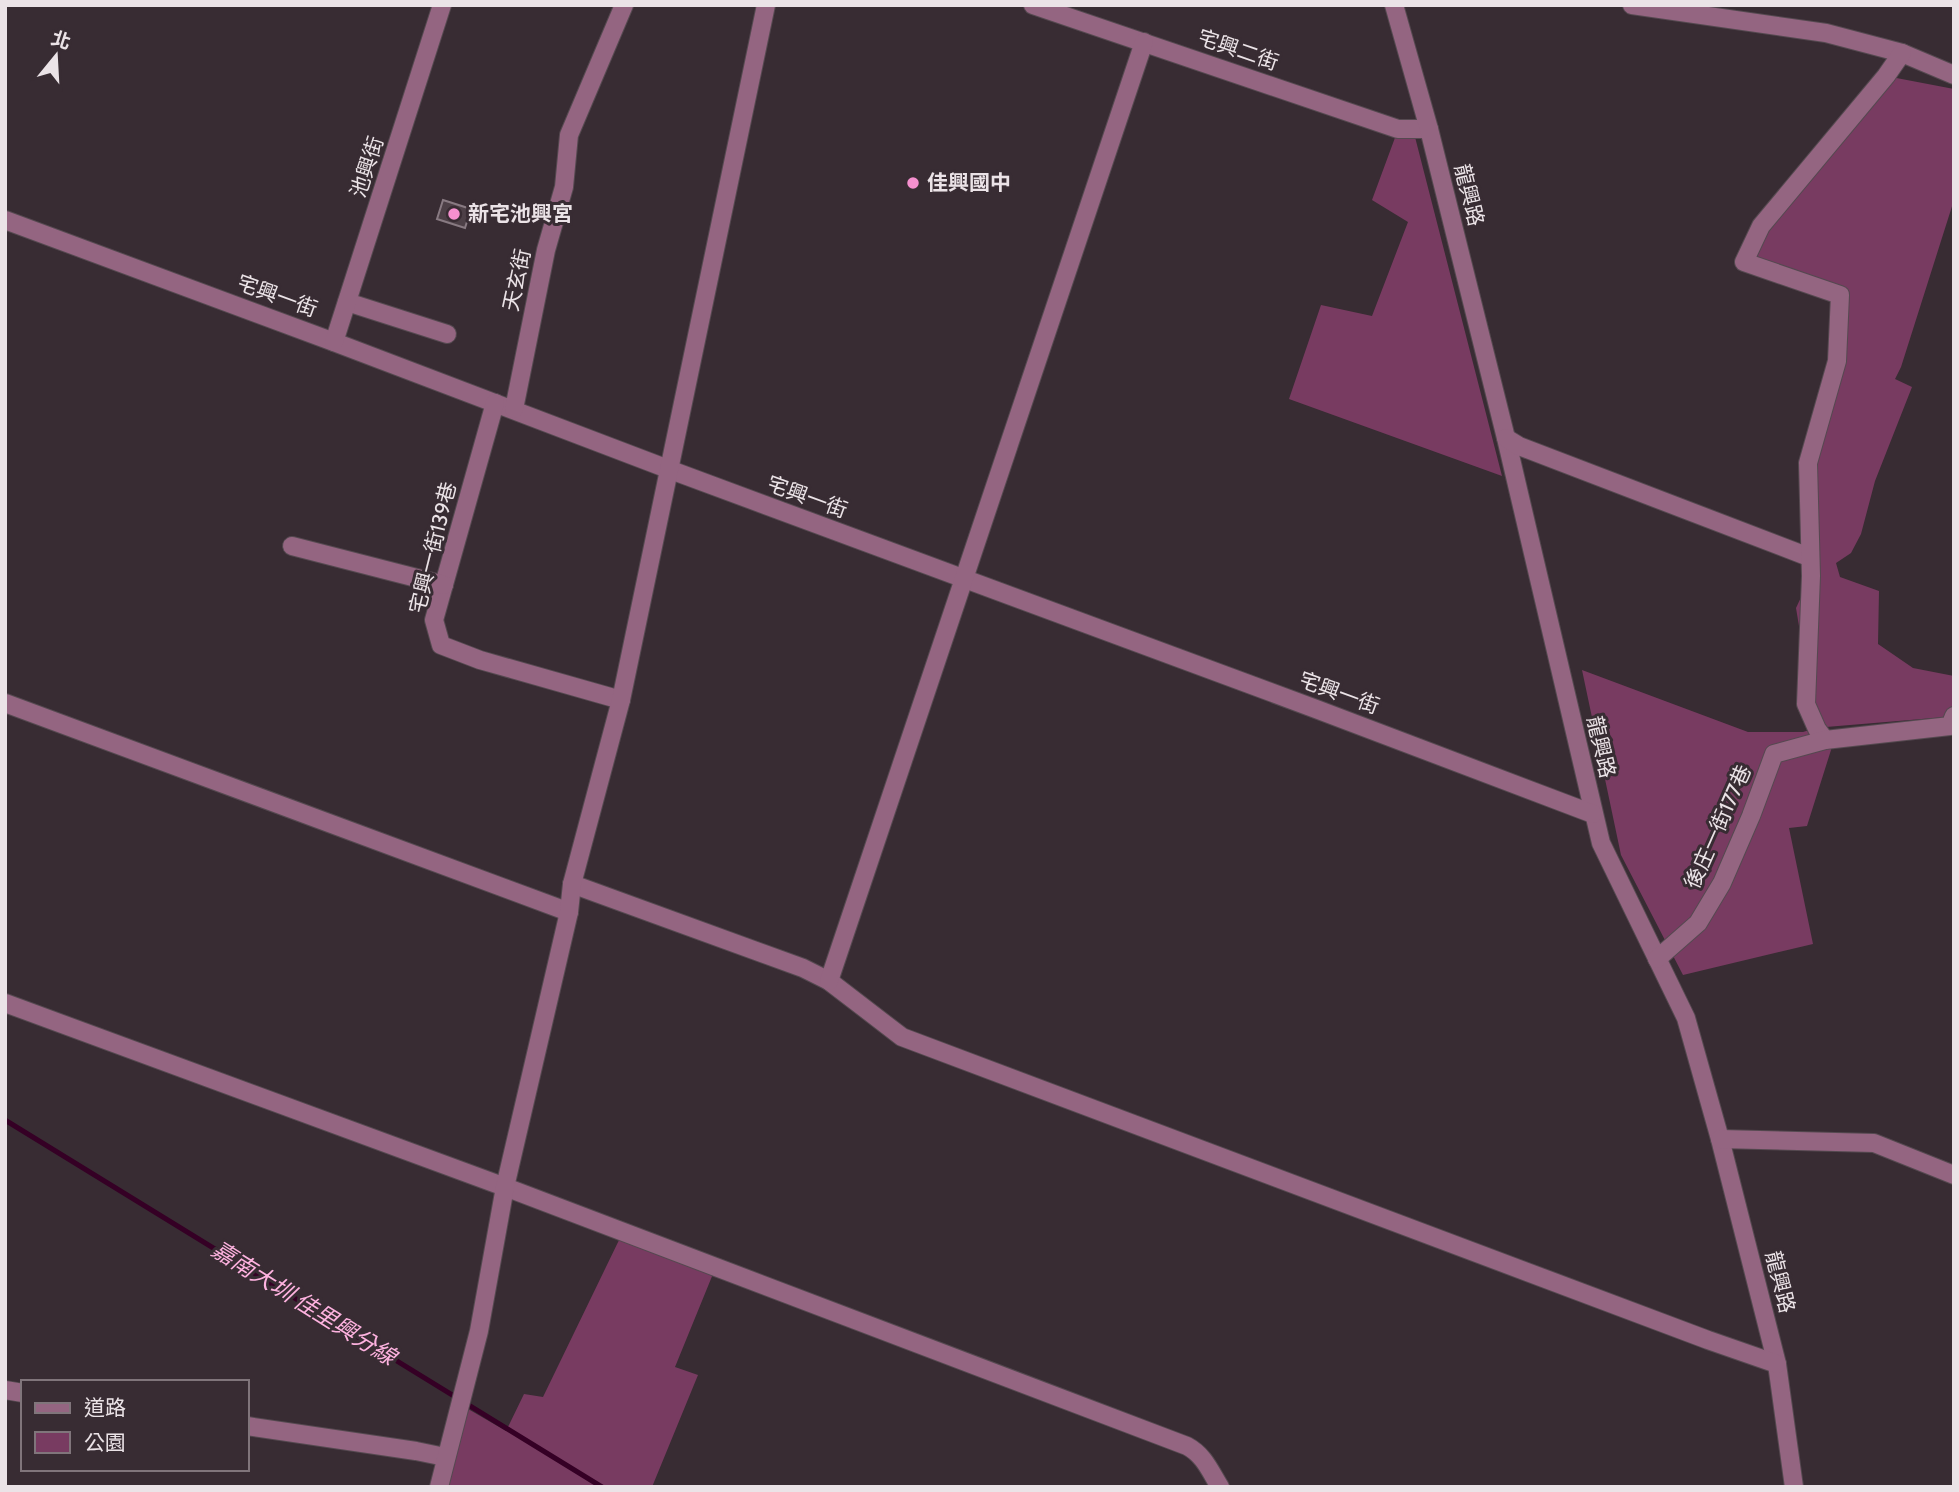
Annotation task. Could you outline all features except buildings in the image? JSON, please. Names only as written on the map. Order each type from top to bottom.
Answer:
[{"type":"street","name":"池興街","points":[[334,341],[442,5]]},
{"type":"street","name":"天玄街","points":[[514,409],[546,250],[564,187],[569,135],[624,5]]},
{"type":"street","points":[[439,1487],[479,1331],[505,1187],[569,912],[572,884],[621,700],[766,5]]},
{"type":"street","name":"宅興二街","points":[[1033,5],[1398,129],[1429,129]]},
{"type":"street","name":"龍興路","points":[[1394,5],[1429,129],[1506,438],[1601,843],[1686,1018],[1720,1139],[1777,1364],[1794,1487]]},
{"type":"street","points":[[1632,5],[1826,33],[1902,53],[1954,75]]},
{"type":"street","points":[[829,981],[1144,42]]},
{"type":"street","points":[[1825,740],[1816,729],[1806,704],[1810,588],[1808,463],[1837,361],[1840,295],[1745,262],[1761,226],[1886,76],[1902,53]]},
{"type":"street","name":"宅興一街","points":[[5,220],[1593,814]]},
{"type":"street","points":[[347,302],[447,334]]},
{"type":"street","name":"宅興一街139巷","points":[[495,403],[434,620],[441,645],[480,660],[621,700]]},
{"type":"street","points":[[1506,438],[1519,446],[1809,557]]},
{"type":"street","points":[[292,546],[444,585]]},
{"type":"street","points":[[5,703],[569,912]]},
{"type":"street","name":"後庄一街177巷","points":[[1657,959],[1698,923],[1722,883],[1774,754],[1825,740],[1950,726],[1954,716]]},
{"type":"street","points":[[572,884],[803,968],[829,981],[902,1037],[1777,1364]]},
{"type":"street","points":[[5,1003],[505,1187],[1187,1446],[1204,1460],[1220,1487]]},
{"type":"street","points":[[1720,1139],[1874,1143],[1954,1175]]},
{"type":"street","points":[[248,1426],[445,1457]]},
{"type":"green space","points":[[1886,76],[1954,89],[1954,200],[1895,379],[1912,387],[1875,481],[1861,534],[1851,553],[1836,563],[1840,577],[1879,591],[1878,644],[1913,668],[1954,676],[1954,705],[1946,717],[1826,727],[1831,750],[1807,826],[1789,828],[1813,944],[1683,975],[1621,855],[1582,670],[1748,732],[1803,732],[1816,728],[1796,608],[1811,576],[1808,463],[1837,361],[1834,283],[1797,279],[1744,262]]},
{"type":"green space","points":[[1396,135],[1415,137],[1502,476],[1289,399],[1321,305],[1372,316],[1408,222],[1372,200]]},
{"type":"green space","points":[[621,1236],[715,1269],[675,1367],[698,1375],[652,1487],[446,1487],[463,1406],[506,1431],[524,1394],[543,1397]]},
{"type":"waterway","name":"嘉南大圳 佳里興分線","points":[[5,1120],[602,1487]]},
{"type":"place","name":"佳興國中","points":[[913,183]]},
{"type":"place","name":"新宅池興宮","points":[[454,214]]}]
